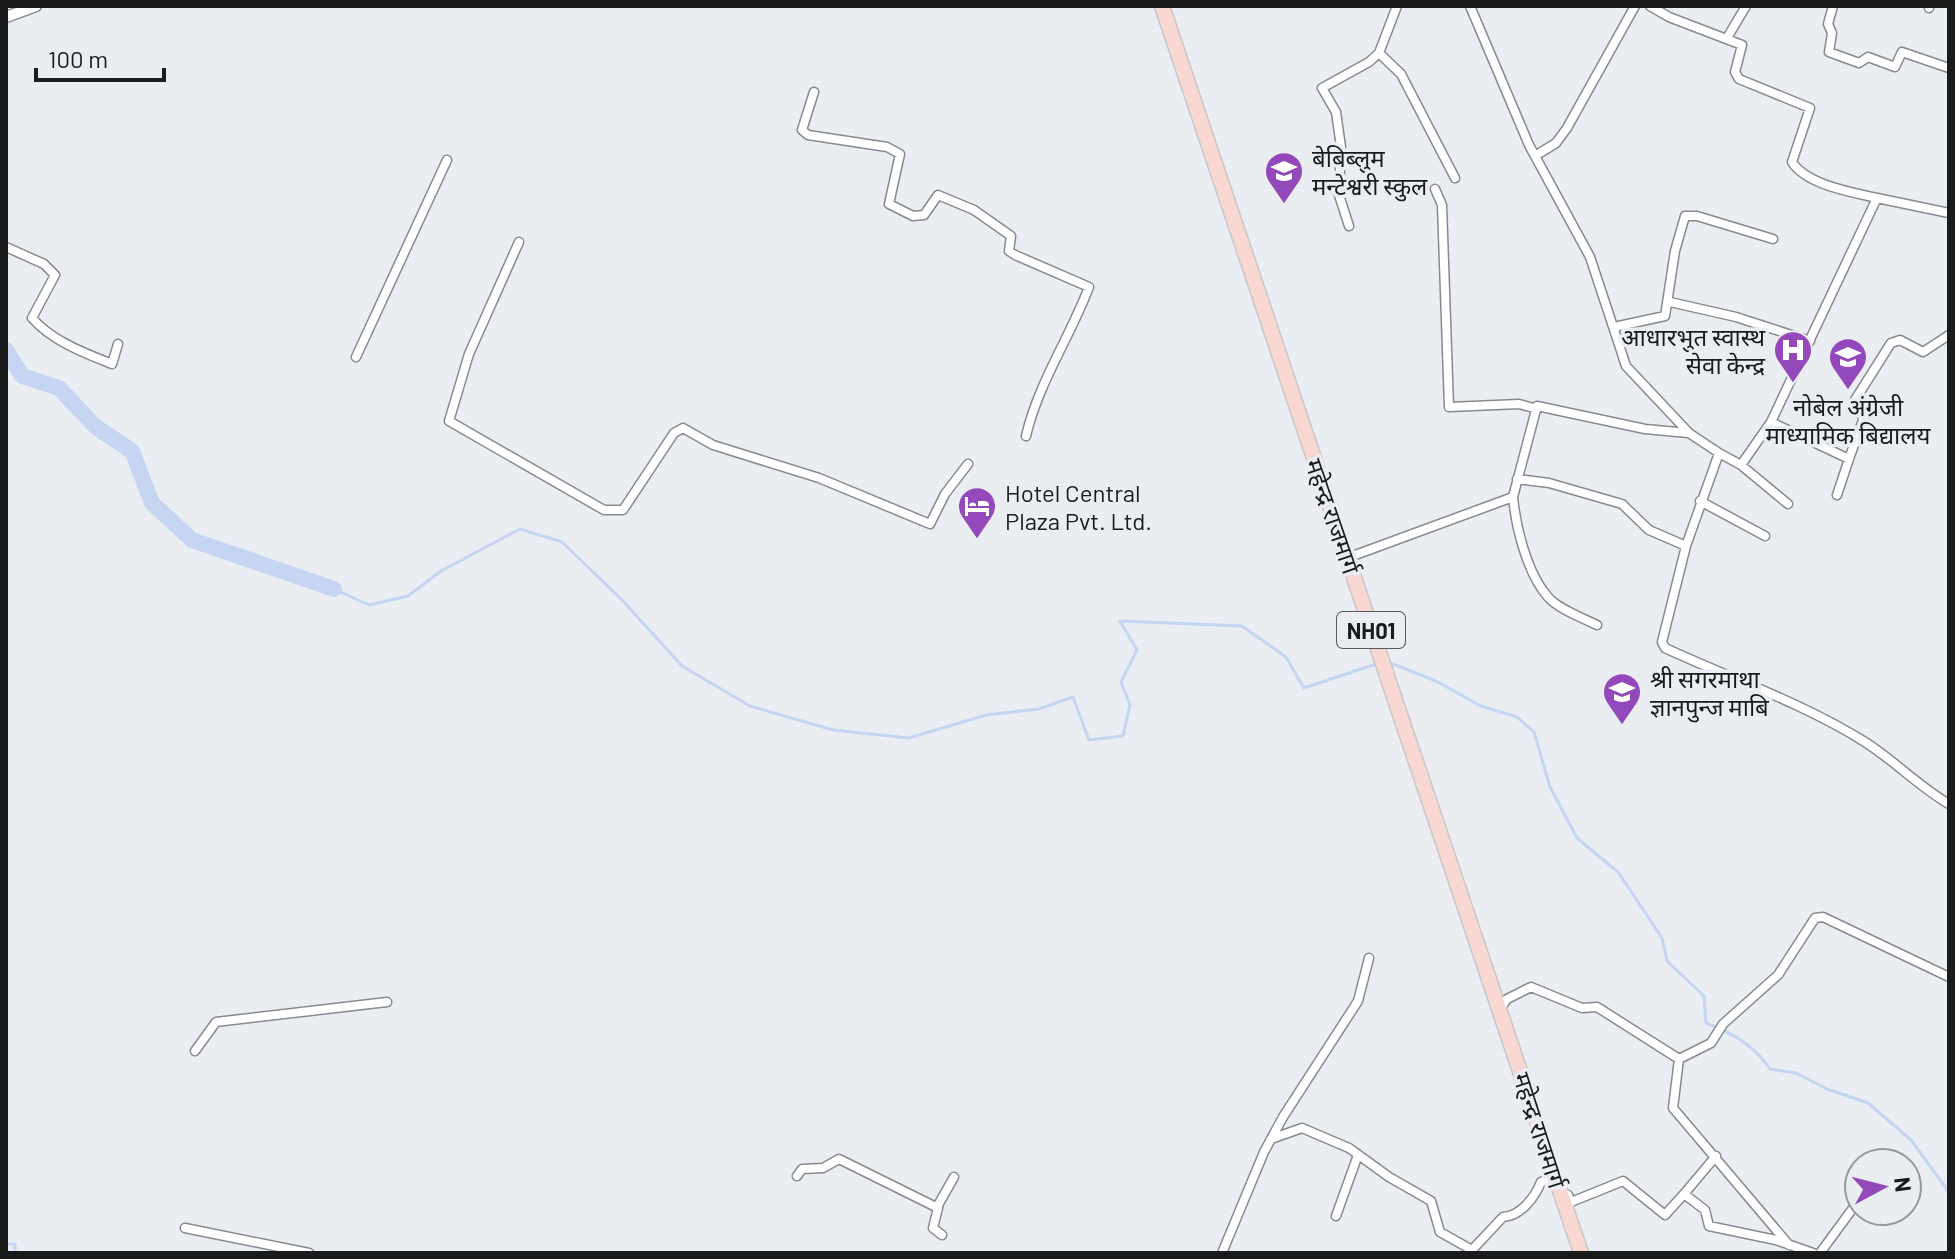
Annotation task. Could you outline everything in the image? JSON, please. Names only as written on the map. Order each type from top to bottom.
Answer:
[{"type":"highway","name":"महेन्द्र राजमार्ग","points":[[1162,6],[1581,1253]]},
{"type":"street","points":[[6,17],[36,6]]},
{"type":"street","points":[[1349,226],[1339,195],[1341,147],[1336,112],[1322,88],[1379,53],[1397,6]]},
{"type":"street","points":[[1470,6],[1535,156],[1590,257],[1626,366],[1689,433],[1741,465],[1788,504]]},
{"type":"street","points":[[1535,156],[1556,143],[1567,128],[1635,6]]},
{"type":"street","points":[[1650,6],[1669,17],[1742,45],[1735,72],[1739,79],[1810,108],[1792,162],[1798,171],[1839,188],[1949,213]]},
{"type":"street","points":[[1727,38],[1746,6]]},
{"type":"street","points":[[1833,6],[1828,24],[1832,33],[1829,52],[1859,63],[1868,57],[1895,67],[1902,52],[1949,68]]},
{"type":"street","points":[[1379,53],[1401,74],[1455,178]]},
{"type":"street","points":[[814,92],[802,130],[808,135],[887,147],[900,154],[889,204],[913,216],[924,215],[938,195],[962,205],[1011,236],[1009,251],[1015,255],[1089,287],[1072,331],[1033,409],[1026,436]]},
{"type":"street","points":[[356,357],[447,160]]},
{"type":"street","points":[[1435,189],[1442,205],[1449,407],[1519,404],[1537,409]]},
{"type":"street","points":[[1741,465],[1771,422],[1877,198]]},
{"type":"street","points":[[1614,327],[1662,319],[1670,302],[1675,251],[1685,216],[1697,216],[1773,239]]},
{"type":"street","points":[[519,242],[469,354],[449,421],[604,510],[623,510],[674,433],[683,428],[713,445],[819,478],[930,524],[945,494],[968,464]]},
{"type":"street","points":[[6,247],[44,264],[55,275],[32,318],[38,325],[58,339],[112,364],[118,344]]},
{"type":"street","points":[[1670,302],[1736,317],[1810,341]]},
{"type":"street","points":[[1837,495],[1864,417],[1853,404],[1878,360],[1896,340],[1923,352],[1949,335]]},
{"type":"street","points":[[1597,625],[1549,598],[1522,541],[1513,497],[1537,406],[1645,429],[1689,433]]},
{"type":"street","points":[[1771,422],[1849,459]]},
{"type":"street","points":[[1719,453],[1686,546],[1662,646],[1821,717],[1865,742],[1919,786],[1949,804]]},
{"type":"street","points":[[1517,479],[1549,483],[1622,504],[1649,530],[1686,546]]},
{"type":"street","points":[[1347,558],[1513,497]]},
{"type":"street","points":[[1700,501],[1765,536]]},
{"type":"street","points":[[1679,1059],[1711,1043],[1723,1024],[1778,975],[1815,918],[1823,917],[1949,977]]},
{"type":"street","points":[[1222,1253],[1271,1139],[1358,1001],[1369,958]]},
{"type":"street","points":[[1499,1010],[1507,999],[1531,987],[1582,1008],[1597,1007],[1679,1059]]},
{"type":"street","points":[[195,1051],[216,1022],[387,1002]]},
{"type":"street","points":[[1679,1059],[1673,1108],[1789,1245]]},
{"type":"street","points":[[1271,1139],[1302,1128],[1358,1155],[1431,1201],[1440,1232],[1472,1250],[1503,1217],[1510,1217],[1534,1198],[1541,1182],[1555,1177]]},
{"type":"street","points":[[1549,1154],[1571,1202],[1623,1181],[1665,1215],[1716,1156]]},
{"type":"street","points":[[1336,1216],[1358,1155]]},
{"type":"street","points":[[797,1176],[802,1169],[823,1168],[839,1159],[937,1207]]},
{"type":"street","points":[[942,1235],[933,1228],[937,1207],[954,1177]]},
{"type":"street","points":[[1684,1194],[1705,1210],[1709,1226],[1813,1253]]},
{"type":"street","points":[[1820,1253],[1843,1222]]},
{"type":"street","points":[[185,1228],[309,1253]]},
{"type":"waterway","points":[[6,350],[22,376],[59,388],[96,427],[132,451],[152,503],[192,540],[334,589]]},
{"type":"waterway","points":[[334,589],[369,605],[408,596],[441,571],[520,529],[562,542],[623,601],[682,666],[750,706],[833,730],[909,738],[986,715],[1039,709],[1073,697],[1089,740],[1123,736],[1130,705],[1121,682],[1137,650],[1120,621],[1242,626],[1286,657],[1304,688],[1376,664]]},
{"type":"waterway","points":[[1388,662],[1436,681],[1481,706],[1517,717],[1534,732],[1550,787],[1577,838],[1618,872],[1662,938],[1667,961],[1704,996],[1706,1023],[1742,1041],[1770,1069],[1796,1073],[1827,1089],[1868,1103],[1911,1140],[1949,1192]]},
{"type":"waterway","points":[[6,1244],[15,1244],[15,1253]]},
{"type":"place","name":"बेबिब्लुम मन्टेश्वरी स्कुल","points":[[1284,205]]},
{"type":"place","name":"आधारभुत स्वास्थ सेवा केन्द्र","points":[[1793,384]]},
{"type":"place","name":"नोबेल अंग्रेजी माध्यामिक बिद्यालय","points":[[1848,391]]},
{"type":"place","name":"Hotel Central Plaza Pvt. Ltd.","points":[[977,540]]},
{"type":"place","name":"श्री सगरमाथा ज्ञानपुन्ज माबि","points":[[1622,726]]}]
